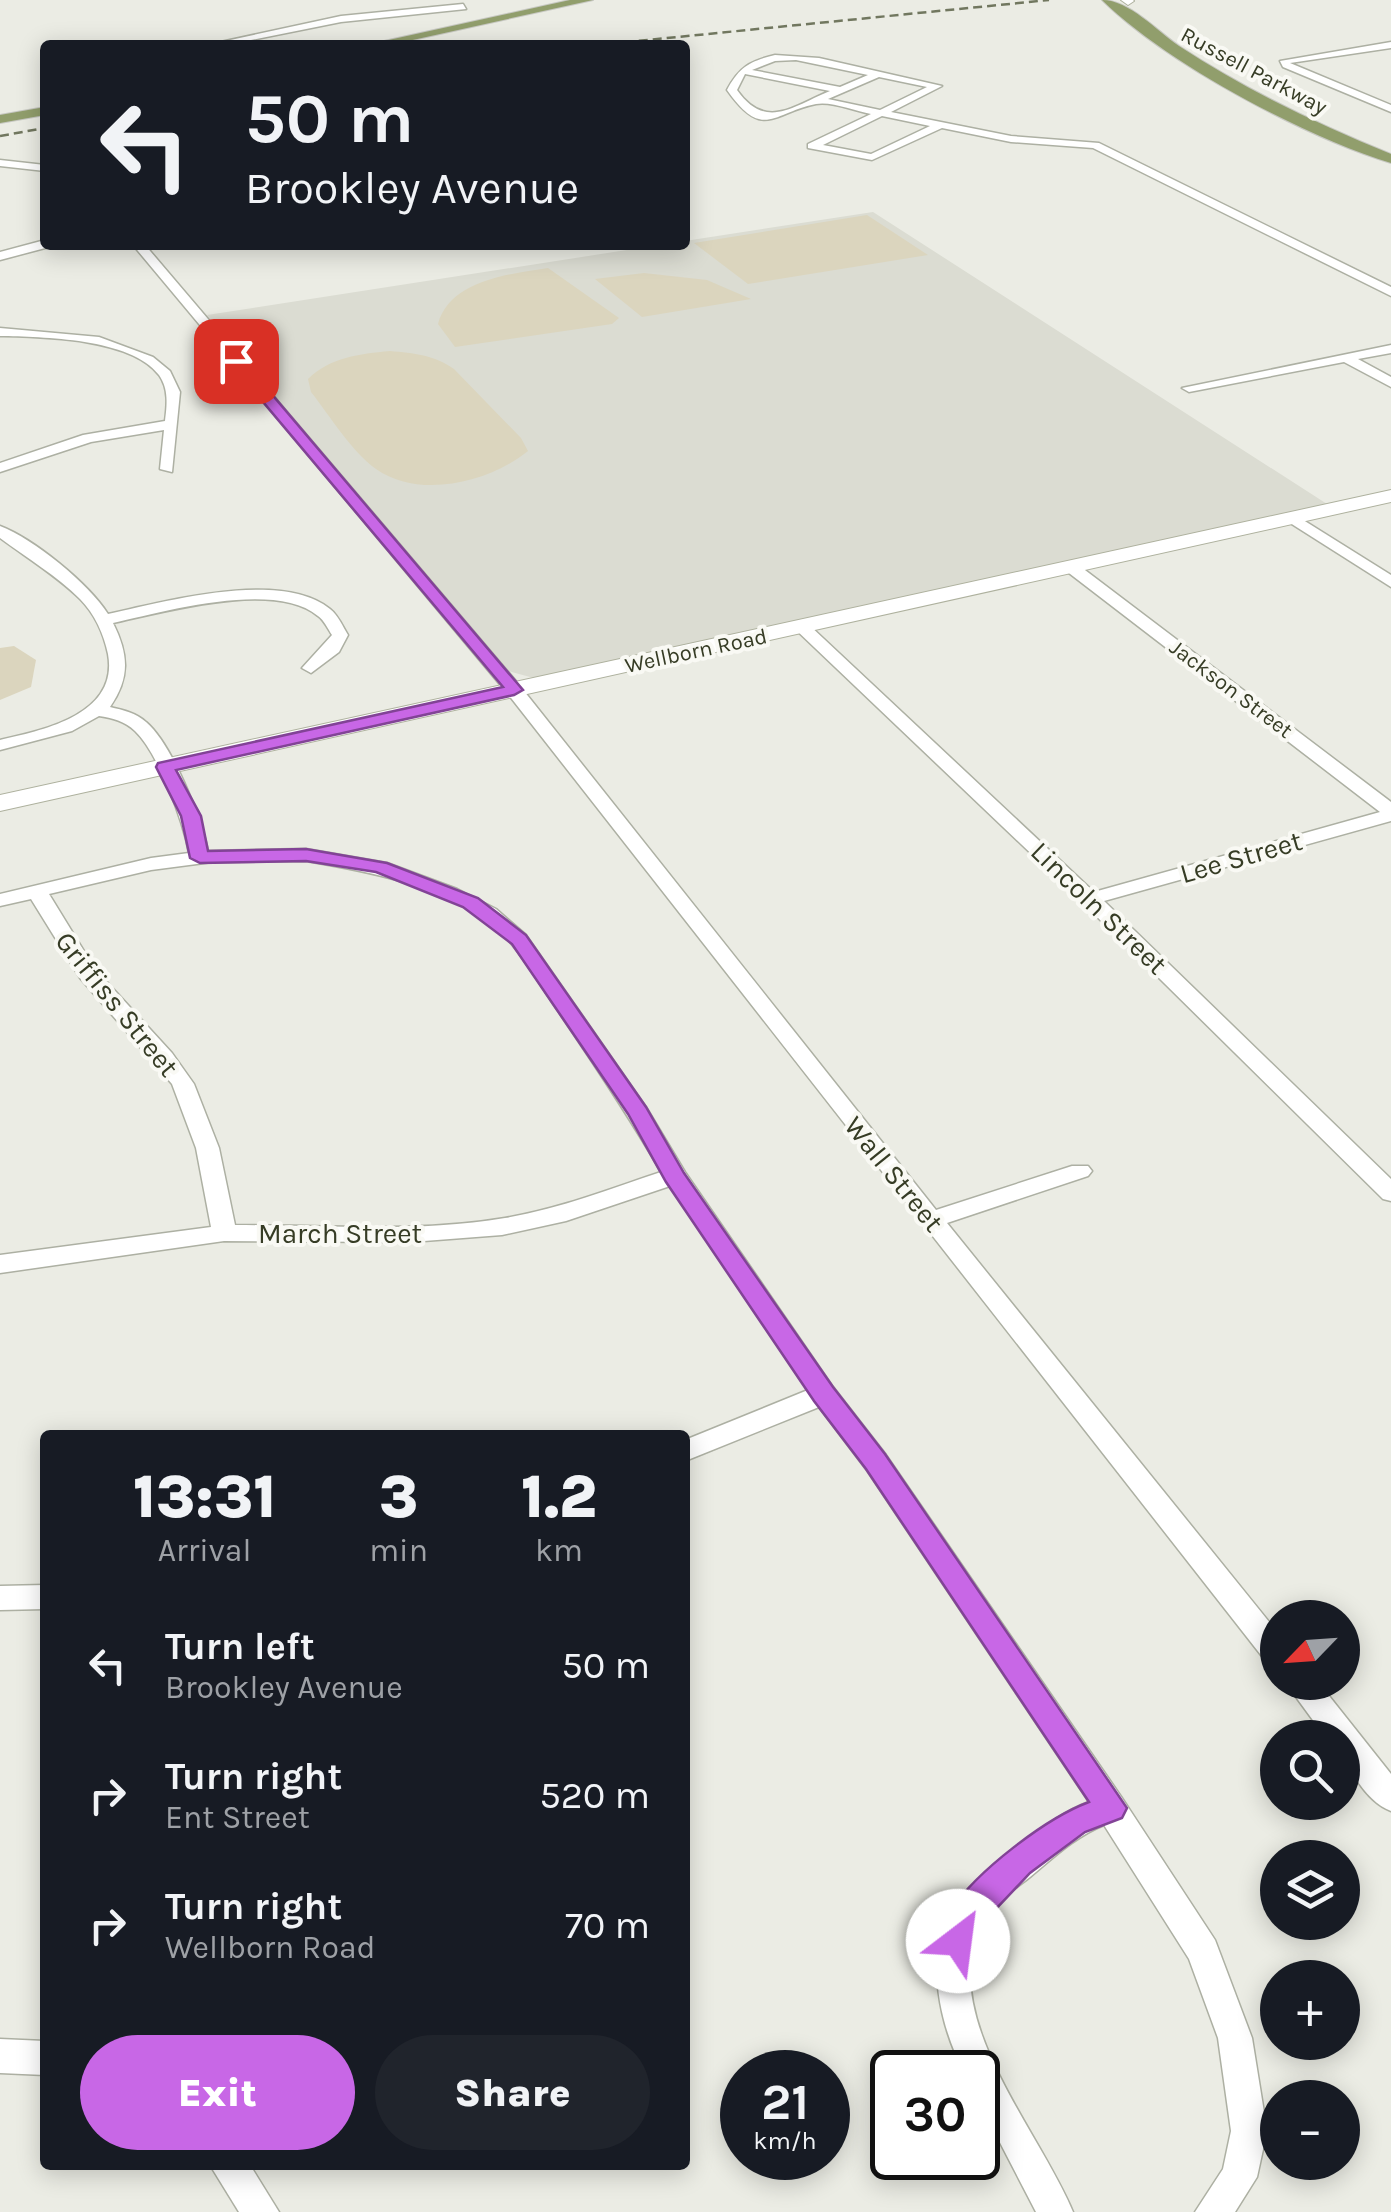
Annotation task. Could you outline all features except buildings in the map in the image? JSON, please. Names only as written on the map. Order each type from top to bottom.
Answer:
[{"type":"main road","points":[[396,40],[586,0]]},
{"type":"main road","name":"Russell Parkway","points":[[1123,1],[1235,78],[1391,150]]},
{"type":"main road","name":"Russell Parkway","points":[[1123,1],[1158,40],[1210,74],[1293,117],[1391,159]]},
{"type":"main road","points":[[0,120],[40,111]]},
{"type":"street","points":[[236,40],[341,18],[395,0]]},
{"type":"street","points":[[341,18],[463,8]]},
{"type":"street","points":[[1391,45],[1285,61],[1286,65],[1391,109]]},
{"type":"street","points":[[878,74],[772,120],[756,116],[739,103],[732,90],[744,71],[779,54],[878,74],[937,86],[812,146],[872,157],[940,124]]},
{"type":"street","points":[[744,71],[841,90]]},
{"type":"street","points":[[817,100],[1026,141],[1095,145],[1391,292]]},
{"type":"street","points":[[0,164],[40,168]]},
{"type":"street","points":[[0,256],[40,245]]},
{"type":"street","name":"Wall Street","points":[[143,250],[514,690],[1260,1632]]},
{"type":"street","points":[[0,332],[79,337],[136,354],[161,372],[172,386],[174,396],[166,468]]},
{"type":"street","points":[[1189,388],[1391,350]]},
{"type":"street","points":[[1346,358],[1391,383]]},
{"type":"street","points":[[0,468],[88,438],[169,425]]},
{"type":"street","name":"Wellborn Road","points":[[0,804],[1391,496]]},
{"type":"street","points":[[1292,518],[1391,582]]},
{"type":"street","points":[[0,531],[77,588],[104,620],[122,671],[114,692],[96,710],[61,729],[0,745]]},
{"type":"street","name":"Jackson Street","points":[[1071,567],[1391,813]]},
{"type":"street","points":[[104,620],[212,598],[285,598],[324,612],[336,623],[340,635],[333,648],[312,668]]},
{"type":"street","name":"Lincoln Street","points":[[802,628],[1090,898],[1391,1193]]},
{"type":"street","points":[[96,710],[120,714],[140,724],[191,816],[200,858]]},
{"type":"street","name":"Lee Street","points":[[1090,898],[1391,813]]},
{"type":"street","points":[[0,900],[124,868],[200,858],[280,854],[356,862],[402,874],[489,914],[519,940],[638,1112],[674,1176],[824,1394],[876,1462],[1111,1808],[1203,1951],[1235,2038],[1250,2131],[1239,2177],[1212,2212]]},
{"type":"street","name":"Griffiss Street","points":[[37,890],[56,930],[76,958],[109,1000],[149,1037],[190,1097],[214,1166],[224,1233]]},
{"type":"street","points":[[931,1220],[1080,1171]]},
{"type":"street","name":"March Street","points":[[0,1264],[224,1233],[411,1234],[502,1228],[674,1176]]},
{"type":"street","points":[[690,1450],[824,1394]]},
{"type":"street","points":[[0,1598],[40,1597]]},
{"type":"street","points":[[1314,1700],[1391,1797]]},
{"type":"street","points":[[1056,2212],[969,2048],[955,2004],[954,1961],[963,1920],[989,1890],[1074,1822],[1111,1808]]},
{"type":"street","points":[[0,2056],[40,2058]]},
{"type":"street","points":[[232,2170],[262,2212]]},
{"type":"shaded area","points":[[873,212],[1327,504],[549,679],[530,677],[508,671],[207,315],[627,250],[690,250],[690,240]]},
{"type":"shaded area","points":[[867,215],[928,255],[748,284],[694,243]]},
{"type":"shaded area","points":[[548,268],[619,318],[612,324],[455,347],[438,324],[445,309],[468,289],[500,277]]},
{"type":"shaded area","points":[[644,273],[707,280],[751,299],[642,317],[595,279]]},
{"type":"shaded area","points":[[390,351],[431,358],[454,369],[521,438],[528,451],[494,471],[454,483],[413,484],[376,469],[341,433],[311,392],[308,379],[336,361]]},
{"type":"shaded area","points":[[14,646],[36,660],[31,687],[0,700],[0,648]]},
{"type":"railway","points":[[647,40],[1049,0]]},
{"type":"railway","points":[[0,136],[40,129]]},
{"type":"route","points":[[236,361],[514,690],[165,767],[191,816],[200,858],[306,855],[380,867],[470,902],[506,926],[519,940],[638,1112],[674,1176],[824,1394],[876,1462],[1111,1808],[1074,1822],[1019,1863],[963,1920],[958,1941]]}]
